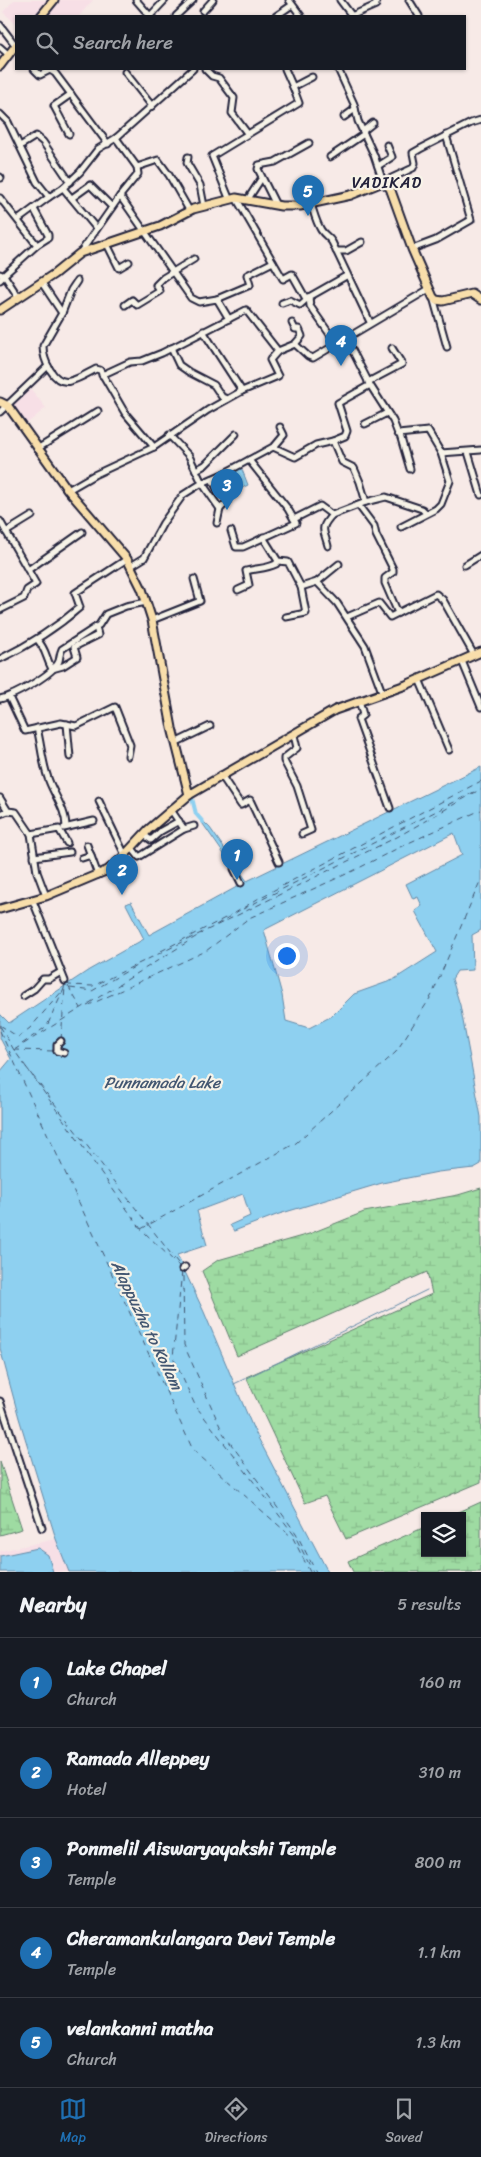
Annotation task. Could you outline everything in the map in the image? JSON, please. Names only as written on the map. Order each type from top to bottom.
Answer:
[{"type":"main road","points":[[42,15],[51,1]]},
{"type":"main road","points":[[0,66],[15,46]]},
{"type":"main road","points":[[0,310],[42,283],[80,253],[144,232],[189,210],[233,198],[291,207],[351,196],[383,182],[390,188],[412,249],[433,297],[436,300],[443,301],[478,293],[481,300]]},
{"type":"main road","points":[[0,402],[8,406],[68,490],[129,562],[147,602],[152,620],[177,742],[190,794]]},
{"type":"main road","points":[[0,909],[46,896],[98,875],[115,865],[144,835],[190,794],[335,710],[420,679],[478,654]]},
{"type":"street","points":[[136,0],[149,15]]},
{"type":"street","points":[[151,15],[165,0]]},
{"type":"street","points":[[177,15],[193,0]]},
{"type":"street","points":[[203,11],[213,0]]},
{"type":"street","points":[[340,0],[351,15]]},
{"type":"street","points":[[354,15],[376,5],[376,0]]},
{"type":"street","points":[[409,0],[418,15]]},
{"type":"street","points":[[277,15],[291,3],[300,15]]},
{"type":"street","points":[[0,25],[15,44]]},
{"type":"street","points":[[0,47],[9,55]]},
{"type":"street","points":[[35,70],[40,75],[50,70]]},
{"type":"street","points":[[54,70],[71,94],[78,100],[108,144]]},
{"type":"street","points":[[18,220],[64,188],[98,150],[116,138],[192,70]]},
{"type":"street","points":[[206,70],[212,76],[219,78],[234,98],[232,113],[247,133]]},
{"type":"street","points":[[285,70],[299,103],[212,156],[233,198],[282,279],[292,274],[305,297],[309,297]]},
{"type":"street","points":[[338,70],[383,182],[412,168],[415,162],[413,153],[446,135],[481,120]]},
{"type":"street","points":[[125,72],[152,106]]},
{"type":"street","points":[[293,87],[312,78]]},
{"type":"street","points":[[69,134],[54,106],[71,94]]},
{"type":"street","points":[[344,117],[355,109]]},
{"type":"street","points":[[0,114],[8,122],[37,182],[49,197]]},
{"type":"street","points":[[330,157],[364,133],[373,123]]},
{"type":"street","points":[[412,249],[436,240],[471,220],[446,135]]},
{"type":"street","points":[[20,146],[36,136],[44,142],[70,182]]},
{"type":"street","points":[[80,253],[112,206],[138,174],[137,167],[116,138]]},
{"type":"street","points":[[276,205],[262,179],[258,169],[259,165],[275,162],[309,143]]},
{"type":"street","points":[[378,166],[392,157],[387,145]]},
{"type":"street","points":[[188,157],[187,163],[200,185],[204,206]]},
{"type":"street","points":[[137,167],[158,160],[189,210]]},
{"type":"street","points":[[248,199],[262,179]]},
{"type":"street","points":[[72,198],[90,185],[112,206]]},
{"type":"street","points":[[64,188],[96,228]]},
{"type":"street","points":[[120,196],[172,272],[195,301],[217,298],[250,285],[247,275],[273,262]]},
{"type":"street","points":[[0,198],[37,245]]},
{"type":"street","points":[[311,204],[316,221],[323,233],[329,237],[346,276],[370,322]]},
{"type":"street","points":[[19,298],[1,276],[48,238],[34,209]]},
{"type":"street","points":[[336,251],[346,251],[362,242]]},
{"type":"street","points":[[108,244],[119,268],[129,262]]},
{"type":"street","points":[[125,305],[132,300],[137,305],[160,291],[156,285],[172,272],[194,260]]},
{"type":"street","points":[[282,303],[290,300],[300,305],[309,297],[346,276]]},
{"type":"street","points":[[77,281],[70,290],[62,313],[43,346],[48,366],[62,381],[74,380],[96,369],[100,370],[125,413],[154,447]]},
{"type":"street","points":[[42,283],[62,313]]},
{"type":"street","points":[[294,344],[313,358],[429,288]]},
{"type":"street","points":[[309,297],[310,306],[336,343]]},
{"type":"street","points":[[433,297],[446,347]]},
{"type":"street","points":[[217,298],[229,319]]},
{"type":"street","points":[[102,375],[128,363],[145,360],[172,348],[247,310],[278,351]]},
{"type":"street","points":[[68,490],[94,475],[154,447],[227,399],[278,376],[270,360],[278,351],[294,344],[302,336],[292,323]]},
{"type":"street","points":[[203,331],[242,391]]},
{"type":"street","points":[[346,338],[396,432],[400,435],[410,470]]},
{"type":"street","points":[[172,348],[179,365],[214,385],[222,397],[227,399]]},
{"type":"street","points":[[274,447],[296,458],[316,445],[333,441],[347,434],[338,403],[402,364],[392,348]]},
{"type":"street","points":[[0,412],[48,366]]},
{"type":"street","points":[[37,449],[98,411]]},
{"type":"street","points":[[365,424],[387,413]]},
{"type":"street","points":[[0,659],[69,618],[80,607],[75,593],[129,562],[144,558],[177,502],[202,483],[274,447],[284,435],[280,427]]},
{"type":"street","points":[[400,435],[428,431],[441,453],[450,481],[441,504],[401,527]]},
{"type":"street","points":[[196,470],[205,465],[236,434]]},
{"type":"street","points":[[170,435],[188,456],[202,483],[220,510]]},
{"type":"street","points":[[333,441],[342,462],[354,468],[366,502]]},
{"type":"street","points":[[441,453],[481,450]]},
{"type":"street","points":[[468,452],[481,495]]},
{"type":"street","points":[[231,531],[236,547],[243,548],[296,522],[284,502],[249,460]]},
{"type":"street","points":[[212,479],[219,492]]},
{"type":"street","points":[[328,546],[323,529],[324,523],[332,515],[366,502],[386,497],[422,509],[426,513]]},
{"type":"street","points":[[216,523],[220,510],[227,502]]},
{"type":"street","points":[[294,519],[320,506],[332,515]]},
{"type":"street","points":[[359,506],[374,526],[376,535],[393,569],[393,572],[385,578],[385,583],[398,613]]},
{"type":"street","points":[[6,532],[32,516]]},
{"type":"street","points":[[0,521],[36,584],[26,590],[24,598],[0,610]]},
{"type":"street","points":[[28,570],[82,532]]},
{"type":"street","points":[[263,537],[278,561]]},
{"type":"street","points":[[465,565],[481,555]]},
{"type":"street","points":[[278,561],[288,562],[301,587],[306,613],[286,617]]},
{"type":"street","points":[[238,590],[249,585],[246,571],[256,568],[266,569],[278,561]]},
{"type":"street","points":[[301,587],[316,582],[338,564]]},
{"type":"street","points":[[152,620],[200,601],[194,579]]},
{"type":"street","points":[[316,582],[338,603],[348,617],[365,646],[382,692]]},
{"type":"street","points":[[348,617],[379,604],[388,617],[436,594],[440,596],[478,654]]},
{"type":"street","points":[[0,699],[9,697],[44,676],[59,662],[62,649],[96,627],[106,614],[126,606],[147,602]]},
{"type":"street","points":[[52,669],[63,666],[77,657],[74,647],[98,636],[96,627]]},
{"type":"street","points":[[37,638],[46,650],[46,658],[52,669]]},
{"type":"street","points":[[462,661],[481,707]]},
{"type":"street","points":[[420,679],[449,750]]},
{"type":"street","points":[[9,697],[25,731],[61,723],[76,726],[115,707],[130,745],[128,756]]},
{"type":"street","points":[[359,700],[363,715],[358,719],[390,808]]},
{"type":"street","points":[[67,724],[70,757]]},
{"type":"street","points":[[177,742],[210,726]]},
{"type":"street","points":[[36,728],[47,776],[58,798],[66,821],[66,827]]},
{"type":"street","points":[[294,735],[297,748],[284,758],[284,761],[297,786],[311,830],[302,834]]},
{"type":"street","points":[[221,775],[241,805],[250,800],[279,862]]},
{"type":"street","points":[[0,798],[8,811]]},
{"type":"street","points":[[99,801],[125,856]]},
{"type":"street","points":[[171,810],[184,829]]},
{"type":"street","points":[[0,814],[8,811],[16,812],[31,834],[34,857],[46,896]]},
{"type":"street","points":[[31,834],[94,821]]},
{"type":"street","points":[[144,835],[151,840],[161,831],[179,821]]},
{"type":"street","points":[[132,848],[139,858],[184,829],[194,826]]},
{"type":"street","points":[[59,829],[67,843]]},
{"type":"street","points":[[87,845],[98,875]]},
{"type":"street","points":[[34,857],[70,852]]},
{"type":"street","points":[[82,858],[91,855]]},
{"type":"street","points":[[234,869],[241,883]]},
{"type":"street","points":[[33,900],[65,981]]},
{"type":"street","points":[[23,996],[34,989],[43,979],[49,979],[62,972]]},
{"type":"street","points":[[61,1041],[57,1045],[57,1051],[64,1053]]},
{"type":"street","points":[[0,1401],[42,1528]]},
{"type":"shaded area","points":[[14,0],[93,0],[80,15],[15,15],[15,23],[3,12]]},
{"type":"shaded area","points":[[30,388],[46,408],[25,425],[11,404]]},
{"type":"shaded area","points":[[56,1539],[69,1572],[0,1572],[0,1551]]},
{"type":"green space","points":[[481,1188],[481,1482],[346,1539],[325,1496],[305,1503],[246,1377],[432,1294],[427,1272],[237,1356],[202,1271],[218,1260],[309,1234],[364,1212],[458,1195]]},
{"type":"green space","points":[[0,1462],[22,1529],[0,1535]]},
{"type":"green space","points":[[481,1502],[481,1572],[353,1572],[348,1561],[421,1529],[421,1557],[466,1557],[466,1512],[459,1512]]},
{"type":"water","points":[[241,467],[248,485],[232,493],[224,476]]},
{"type":"water","name":"Punnamada Lake","points":[[481,767],[481,930],[472,935],[473,970],[457,971],[452,979],[460,1005],[481,1117],[481,1164],[474,1168],[438,1172],[382,1183],[279,1214],[234,1231],[230,1225],[250,1216],[243,1194],[197,1211],[207,1245],[177,1255],[204,1312],[253,1428],[328,1572],[69,1572],[56,1539],[0,1348],[0,1072],[11,1059],[0,1038],[0,1014],[9,1023],[89,970],[144,939],[126,904],[131,902],[149,935],[244,883],[196,814],[210,828],[247,881]],"holes":[[[454,833],[462,855],[406,884],[413,899],[418,897],[422,906],[415,911],[437,952],[393,980],[354,994],[332,1016],[309,1028],[286,1021],[282,995],[264,930]]]},
{"type":"water","points":[[38,1548],[48,1555],[53,1572],[0,1572],[0,1556]]},
{"type":"waterway","points":[[472,679],[481,697]]},
{"type":"waterway","points":[[191,794],[196,814],[203,822]]},
{"type":"waterway","points":[[234,1384],[427,1290]]},
{"type":"ferry route","points":[[216,925],[259,898],[481,781]]},
{"type":"ferry route","points":[[0,1025],[18,1037],[30,1028],[64,989],[65,981],[69,985],[93,986],[397,837],[481,789]]},
{"type":"ferry route","points":[[243,909],[476,791]]},
{"type":"ferry route","points":[[87,1006],[206,951],[249,918],[481,810]]},
{"type":"ferry route","points":[[141,1229],[296,1143],[396,1052],[432,995],[481,879]]},
{"type":"ferry route","points":[[161,951],[231,915]]},
{"type":"ferry route","points":[[14,1050],[202,933]]},
{"type":"ferry route","points":[[70,988],[92,991],[136,966]]},
{"type":"ferry route","points":[[68,986],[81,1008]]},
{"type":"ferry route","points":[[61,1040],[65,987]]},
{"type":"ferry route","points":[[22,1044],[47,1026],[64,989]]},
{"type":"ferry route","points":[[0,1026],[14,1050],[141,1229],[181,1268]]},
{"type":"ferry route","points":[[0,1031],[193,1450],[293,1538],[310,1572]]},
{"type":"ferry route","points":[[14,1050],[55,1051]]},
{"type":"ferry route","points":[[26,1067],[178,1263]]},
{"type":"ferry route","points":[[182,1271],[173,1357],[195,1405],[295,1536],[313,1572]]},
{"type":"ferry route","points":[[183,1276],[184,1345],[223,1433],[296,1533],[316,1572]]},
{"type":"place","name":"velankanni matha","points":[[308,216]]},
{"type":"place","name":"Cheramankulangara Devi Temple","points":[[341,366]]},
{"type":"place","name":"Ponmelil Aiswaryayakshi Temple","points":[[227,510]]},
{"type":"place","name":"Lake Chapel","points":[[237,880]]},
{"type":"place","name":"Ramada Alleppey","points":[[122,895]]},
{"type":"district","name":"VADIKAD","points":[[387,182]]},
{"type":"water label","name":"Alappuzha to Kollam","points":[[147,1325]]}]
